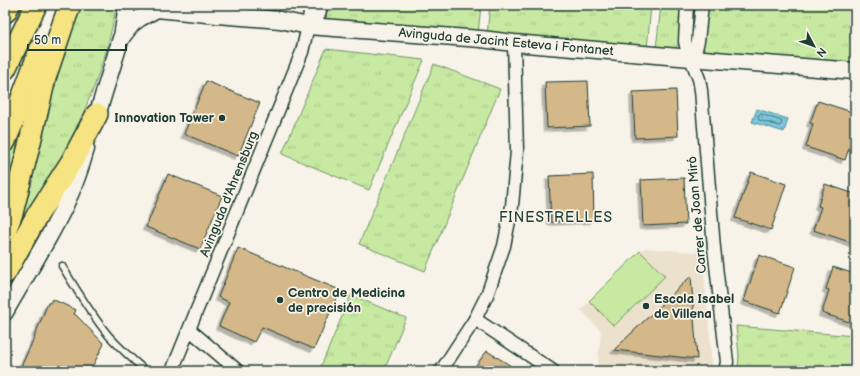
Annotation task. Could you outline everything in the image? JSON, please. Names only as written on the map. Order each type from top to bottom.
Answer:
[{"type":"highway","points":[[5,12],[9,5]]},
{"type":"highway","points":[[5,69],[36,5]]},
{"type":"highway","points":[[5,141],[43,43],[61,5]]},
{"type":"highway","points":[[5,231],[12,213],[45,78],[70,5]]},
{"type":"highway","points":[[5,273],[38,214],[72,161],[97,114]]},
{"type":"street","points":[[5,312],[62,211],[81,166],[121,38],[127,5]]},
{"type":"street","name":"Carrer de Joan Miró","points":[[687,5],[685,41],[699,79],[701,90],[714,248],[727,362],[725,371]]},
{"type":"street","points":[[691,58],[698,41],[702,5]]},
{"type":"street","points":[[121,38],[132,24],[155,7]]},
{"type":"street","name":"Avinguda de Jacint Esteva i Fontanet","points":[[155,7],[217,15],[280,20],[308,26],[481,39],[855,71]]},
{"type":"street","points":[[317,8],[324,22],[335,28]]},
{"type":"street","name":"Avinguda d'Ahrensburg","points":[[172,371],[302,52],[308,26],[317,8]]},
{"type":"street","points":[[441,371],[475,319],[487,294],[504,246],[512,206],[517,151],[514,43]]},
{"type":"street","points":[[475,319],[553,371]]},
{"type":"street","points":[[190,330],[238,371]]},
{"type":"lane","points":[[62,266],[77,292],[108,335],[123,351],[146,371]]},
{"type":"shaded area","name":"Escola Isabel de Villena","points":[[644,248],[702,253],[711,349],[711,371],[597,371],[601,331],[581,310]]},
{"type":"green space","points":[[77,5],[116,5],[107,49],[93,90],[77,127],[52,178],[24,226],[18,224],[48,100]]},
{"type":"green space","points":[[220,5],[279,5],[279,10]]},
{"type":"green space","points":[[325,5],[481,5],[478,34],[329,21],[325,14]]},
{"type":"green space","points":[[490,5],[651,5],[647,49],[487,35]]},
{"type":"green space","points":[[661,5],[683,5],[679,44],[674,49],[656,49]]},
{"type":"green space","points":[[707,5],[855,6],[855,67],[710,53],[704,49],[703,46]]},
{"type":"green space","points":[[326,49],[424,60],[369,190],[282,154]]},
{"type":"green space","points":[[434,64],[500,89],[425,271],[359,244]]},
{"type":"green space","points":[[35,89],[5,214],[5,161]]},
{"type":"green space","points":[[640,251],[665,276],[614,326],[589,301]]},
{"type":"green space","points":[[351,295],[406,318],[384,371],[319,371]]},
{"type":"green space","points":[[736,326],[855,336],[855,371],[738,371],[739,355]]},
{"type":"water","points":[[757,109],[788,119],[784,132],[752,122]]},
{"type":"building","name":"Innovation Tower","points":[[206,81],[260,103],[238,156],[184,134]]},
{"type":"building","points":[[588,81],[590,126],[547,128],[545,82]]},
{"type":"building","points":[[676,90],[678,136],[635,138],[633,92]]},
{"type":"building","points":[[818,101],[855,113],[855,131],[845,160],[806,147],[813,124],[810,123]]},
{"type":"building","points":[[751,172],[786,184],[771,230],[735,218]]},
{"type":"building","points":[[168,174],[222,196],[200,249],[146,227]]},
{"type":"building","points":[[593,174],[594,220],[551,222],[549,176]]},
{"type":"building","points":[[684,178],[686,224],[643,226],[641,180]]},
{"type":"building","points":[[825,184],[855,194],[855,237],[853,243],[813,230],[821,207],[818,206]]},
{"type":"building","name":"Centro de Medicina de precisión","points":[[238,248],[340,290],[314,349],[262,327],[254,342],[219,326],[229,302],[218,297]]},
{"type":"building","points":[[759,255],[795,267],[780,313],[744,301]]},
{"type":"building","points":[[833,267],[855,274],[855,324],[822,313],[829,290],[826,289]]},
{"type":"building","points":[[691,276],[697,359],[614,350]]},
{"type":"building","points":[[52,299],[76,310],[74,314],[104,344],[90,371],[19,371],[48,303],[50,303]]},
{"type":"building","points":[[487,351],[516,369],[515,371],[472,371]]},
{"type":"place","name":"Innovation Tower","points":[[222,118]]},
{"type":"place","name":"Centro de Medicina de precisión","points":[[280,300]]},
{"type":"place","name":"Escola Isabel de Villena","points":[[646,306]]},
{"type":"district","name":"FINESTRELLES","points":[[556,217]]}]
